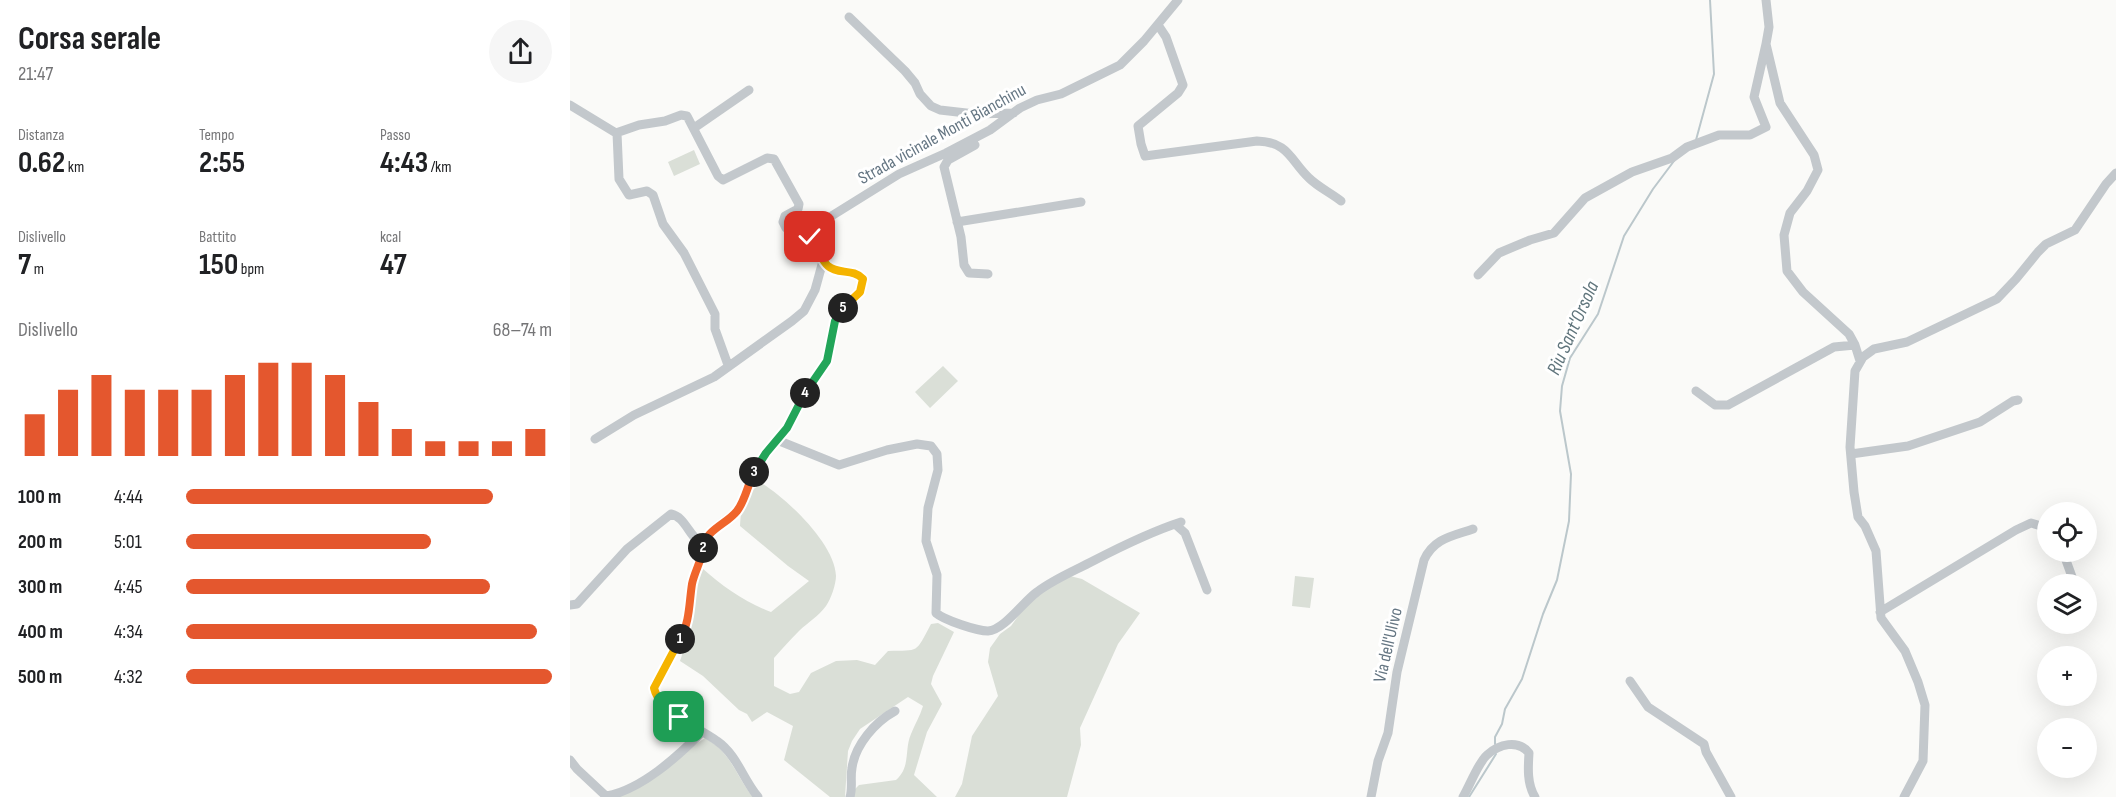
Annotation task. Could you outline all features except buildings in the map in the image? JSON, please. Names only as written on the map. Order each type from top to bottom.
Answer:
[{"type":"street","name":"Strada vicinale Monti Bianchinu","points":[[806,235],[809,230],[895,176],[990,130],[1017,110],[1037,100],[1061,94],[1120,65],[1178,0]]},
{"type":"street","points":[[1478,275],[1498,253],[1554,233],[1585,198],[1632,172],[1672,158],[1687,147],[1719,135],[1750,135],[1766,127],[1754,97],[1769,27],[1766,0]]},
{"type":"street","points":[[849,17],[905,71],[931,106],[940,110],[975,114],[1017,110],[1019,115],[983,140],[948,160],[944,167],[967,271],[974,274],[988,274]]},
{"type":"street","points":[[1158,25],[1166,37],[1183,85],[1178,93],[1138,126],[1145,156],[1269,141],[1290,153],[1309,178],[1341,201]]},
{"type":"street","points":[[1766,45],[1780,104],[1814,155],[1818,170],[1807,191],[1790,213],[1784,235],[1787,271],[1803,292],[1849,334],[1860,361]]},
{"type":"street","points":[[694,128],[749,90]]},
{"type":"street","points":[[570,105],[617,133]]},
{"type":"street","points":[[617,133],[681,115],[689,119],[720,179],[727,180],[767,158],[776,160],[800,204],[798,209],[785,216],[784,225],[789,230],[810,237],[823,261],[834,270],[855,273],[863,279],[857,296],[845,304],[839,313],[827,361],[812,382],[787,428],[760,462],[737,511],[716,527],[703,544],[703,554],[698,560],[684,632],[654,688],[661,702],[717,741],[730,753],[758,797]]},
{"type":"street","points":[[617,133],[618,179],[629,195],[647,191],[653,195],[663,224],[684,253],[715,314],[715,328],[728,365]]},
{"type":"street","points":[[1904,797],[1923,761],[1925,705],[1905,651],[1881,618],[1876,551],[1865,526],[1858,517],[1851,454],[1855,371],[1860,361],[1874,349],[1907,342],[1997,299],[2046,244],[2074,230],[2116,173]]},
{"type":"street","points":[[957,222],[1081,202]]},
{"type":"street","points":[[595,439],[634,415],[714,376],[792,321],[804,310],[815,290],[823,261]]},
{"type":"street","points":[[1696,391],[1715,405],[1728,405],[1834,347],[1855,345]]},
{"type":"street","points":[[1851,454],[1908,446],[1980,422],[2018,400]]},
{"type":"street","points":[[777,441],[839,465],[887,450],[917,444],[931,446],[937,454],[938,470],[928,508],[926,541],[937,575],[936,613],[952,622],[988,631],[1000,627],[1024,601],[1049,584],[1151,531],[1178,523],[1185,533],[1207,590]]},
{"type":"street","points":[[570,605],[577,604],[633,543],[672,514],[678,517],[696,541],[703,544]]},
{"type":"street","points":[[1880,612],[2016,530],[2031,523],[2037,525]]},
{"type":"street","name":"Via dell'Ulivo","points":[[1371,797],[1378,762],[1388,733],[1397,672],[1424,560],[1432,546],[1438,542],[1473,529]]},
{"type":"street","points":[[1630,681],[1648,707],[1704,744],[1706,752],[1731,797]]},
{"type":"street","points":[[850,797],[853,762],[859,747],[883,717],[895,711]]},
{"type":"street","points":[[570,760],[607,797],[623,791],[656,772],[682,752],[702,732]]},
{"type":"street","points":[[1462,797],[1488,754],[1511,743],[1520,745],[1529,753],[1528,775],[1535,797]]},
{"type":"shaded area","points":[[694,150],[700,164],[674,176],[668,162]]},
{"type":"shaded area","points":[[943,366],[958,381],[930,408],[915,392]]},
{"type":"shaded area","points":[[763,484],[797,512],[819,537],[828,550],[836,576],[833,591],[826,606],[774,658],[774,686],[790,694],[799,692],[811,673],[836,661],[857,660],[875,665],[888,651],[906,651],[916,648],[931,624],[938,623],[954,632],[933,676],[931,684],[942,704],[927,732],[914,775],[937,797],[854,797],[855,789],[859,785],[896,780],[904,770],[909,740],[923,706],[908,697],[860,729],[848,751],[845,797],[830,797],[784,760],[793,726],[767,712],[752,722],[747,714],[739,710],[703,676],[680,661],[688,608],[702,568],[752,604],[771,612],[809,581],[740,526],[744,501],[751,491]]},
{"type":"shaded area","points":[[1066,575],[1082,579],[1140,613],[1118,644],[1080,728],[1081,745],[1067,797],[955,797],[962,784],[972,736],[998,696],[988,662],[990,648],[1000,634],[1011,626],[1034,594]]},
{"type":"shaded area","points":[[1295,576],[1314,578],[1310,608],[1292,606]]},
{"type":"shaded area","points":[[705,738],[727,757],[753,797],[615,797]]},
{"type":"waterway","name":"Riu Sant'Orsola","points":[[1696,140],[1714,74],[1710,0]]},
{"type":"waterway","name":"Riu Sant'Orsola","points":[[1495,744],[1495,737],[1502,724],[1505,709],[1522,679],[1543,614],[1557,580],[1569,521],[1571,474],[1560,411],[1562,386],[1570,358],[1598,314],[1624,236],[1653,189],[1674,161]]},
{"type":"waterway","name":"Riu Sant'Orsola","points":[[1469,797],[1496,754]]},
{"type":"route","points":[[679,717],[661,702],[654,688],[684,632],[698,560],[703,554],[703,544],[716,527],[732,516],[742,503],[746,489],[760,462],[787,428],[812,382],[827,361],[835,321],[839,313],[845,304],[857,296],[863,284],[863,279],[855,273],[834,270],[828,266],[810,237]]}]
